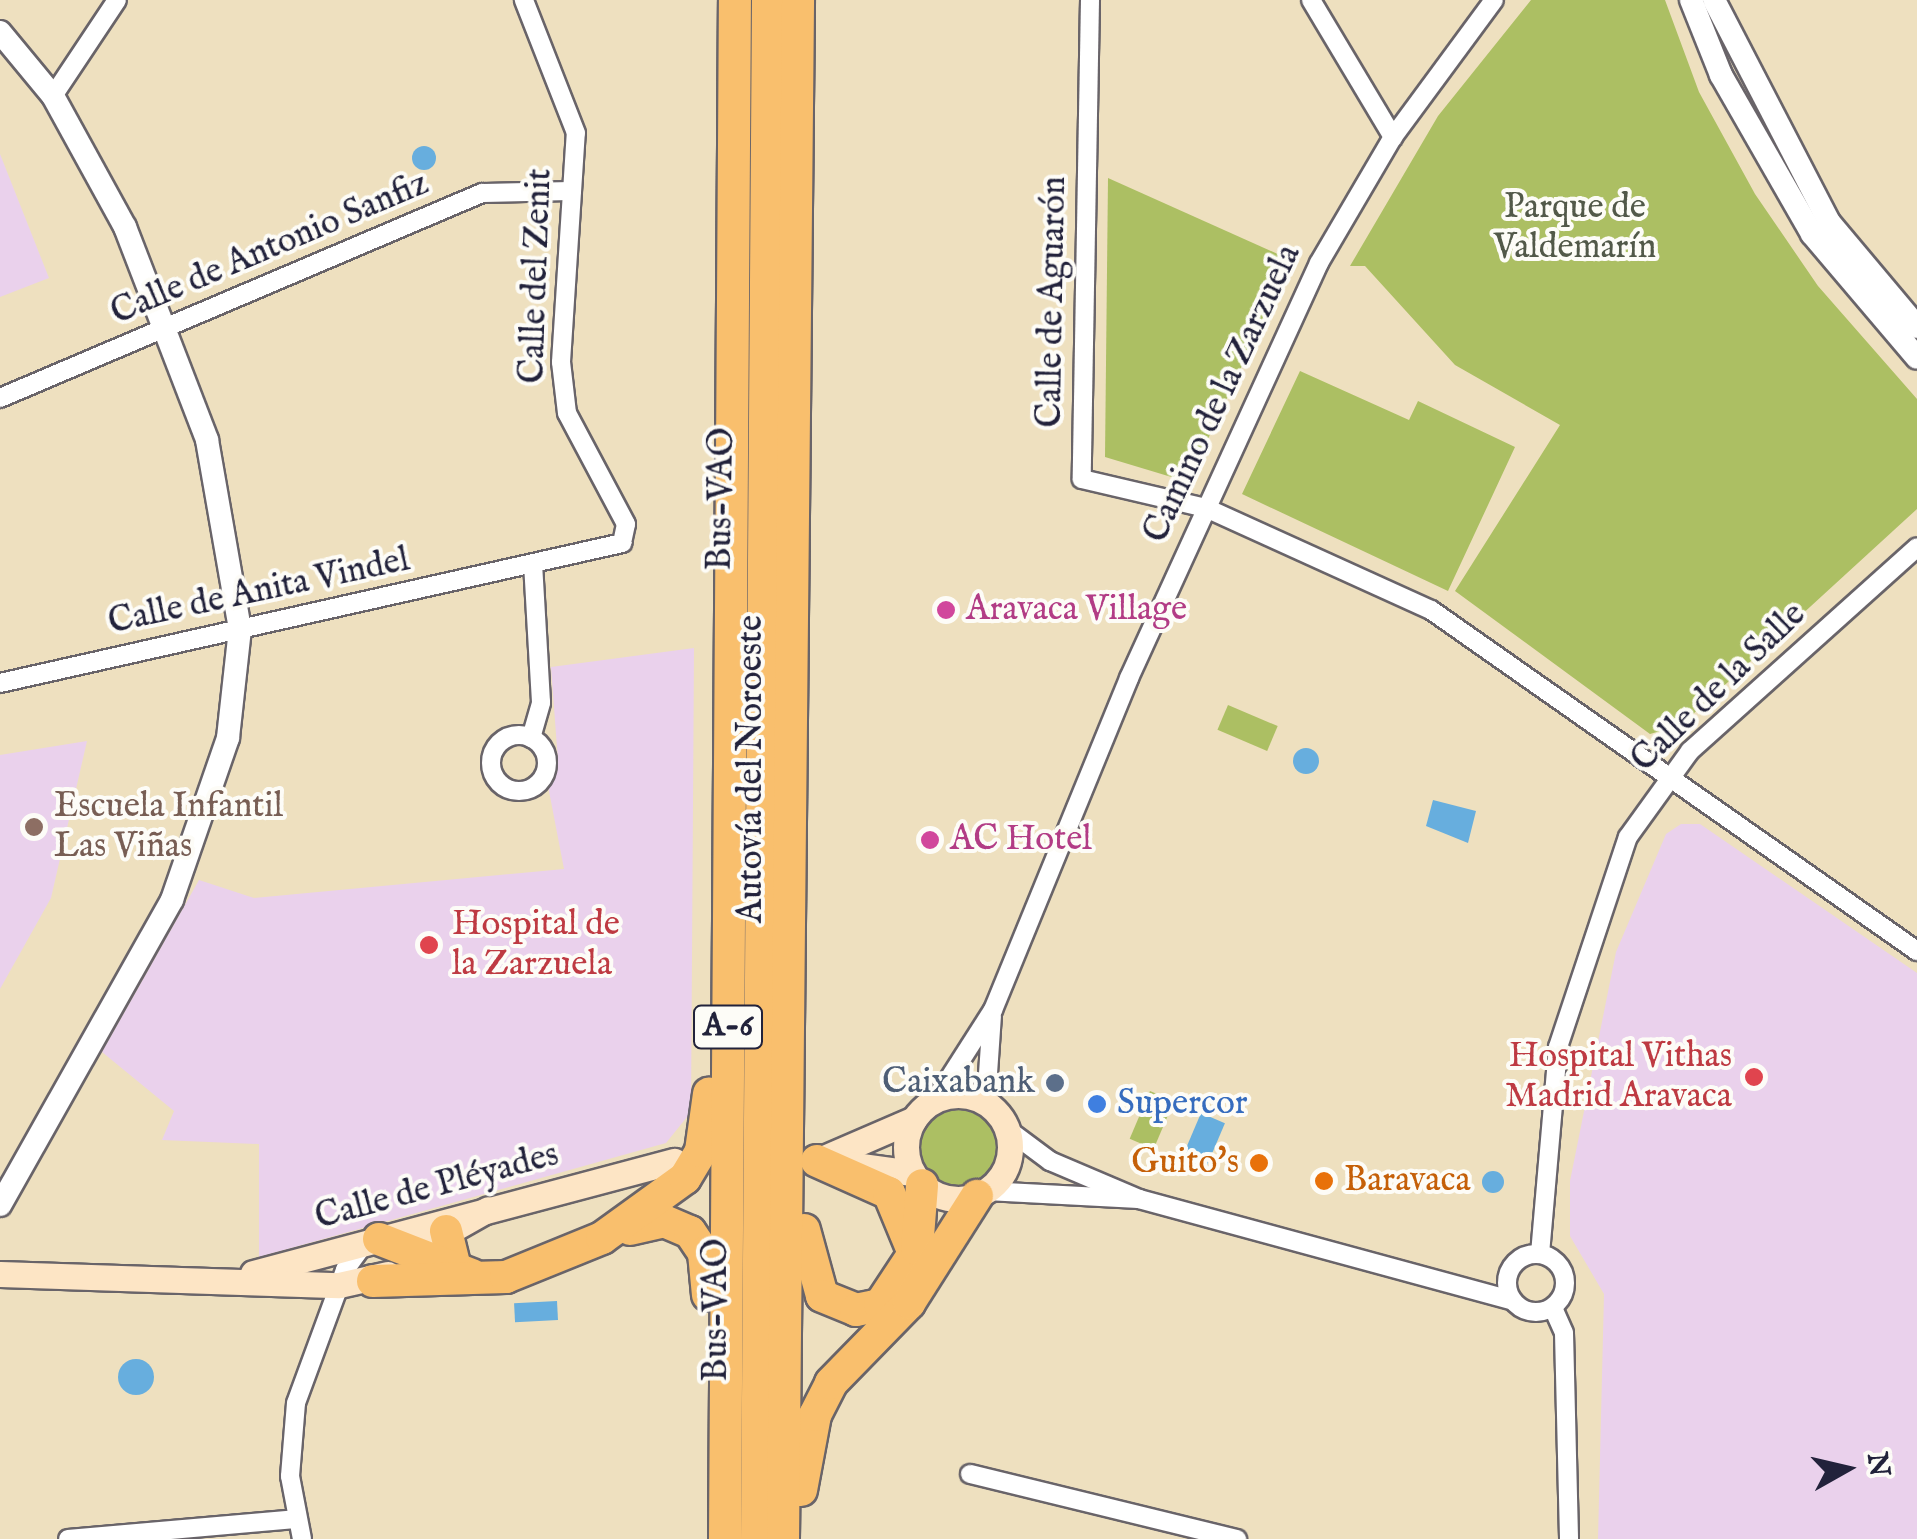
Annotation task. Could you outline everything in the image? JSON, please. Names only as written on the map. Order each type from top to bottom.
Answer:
[{"type":"highway","name":"Autovía del Noroeste","points":[[725,1539],[735,0]]},
{"type":"highway","name":"Bus-VAO","points":[[757,1539],[768,0]]},
{"type":"highway","name":"Autovía del Noroeste","points":[[783,1539],[798,0]]},
{"type":"highway","points":[[793,510],[810,410],[815,0]]},
{"type":"highway","points":[[602,1238],[685,1178],[705,1133],[730,515]]},
{"type":"highway","points":[[793,786],[804,838],[809,1270],[822,1296],[856,1310],[890,1300],[922,1234],[917,1179]]},
{"type":"highway","points":[[817,1161],[889,1193],[910,1231],[909,1266]]},
{"type":"highway","points":[[800,1539],[808,1443],[831,1382],[909,1303],[982,1193]]},
{"type":"highway","points":[[362,1265],[506,1278],[602,1238],[664,1221],[690,1232],[704,1253],[708,1539]]},
{"type":"highway","points":[[446,1231],[456,1272]]},
{"type":"highway","points":[[362,1265],[413,1254],[456,1272],[506,1278]]},
{"type":"main road","points":[[936,1099],[986,1102],[1007,1129],[1005,1170],[982,1193],[954,1199],[917,1179],[817,1161],[914,1118],[936,1099]]},
{"type":"main road","points":[[914,1118],[906,1145],[917,1179]]},
{"type":"main road","name":"Calle de Pléyades","points":[[0,1274],[218,1279],[362,1265],[488,1209],[674,1161]]},
{"type":"main road","points":[[413,1254],[488,1209]]},
{"type":"main road","name":"Calle de Pléyades","points":[[218,1279],[362,1265]]},
{"type":"street","points":[[52,96],[117,0]]},
{"type":"street","name":"Calle del Zenit","points":[[524,0],[571,112],[572,191],[562,388],[576,437],[626,524],[618,546]]},
{"type":"street","name":"Calle de Aguarón","points":[[1090,0],[1082,478],[1206,508]]},
{"type":"street","points":[[1311,0],[1393,137]]},
{"type":"street","points":[[1691,0],[1721,75],[1806,226],[1917,358]]},
{"type":"street","points":[[1714,0],[1829,222],[1917,327]]},
{"type":"street","name":"Camino de la Zarzuela","points":[[936,1099],[993,1010],[1206,508],[1319,263],[1393,137],[1493,1]]},
{"type":"street","points":[[0,32],[52,96],[125,227],[207,440],[240,629],[228,738],[172,900],[0,1205]]},
{"type":"street","name":"Calle de Antonio Sanfiz","points":[[2,393],[166,330],[482,193],[572,191]]},
{"type":"street","points":[[1206,508],[1460,627],[1666,778],[1917,951]]},
{"type":"street","name":"Calle de Anita Vindel","points":[[0,683],[618,546]]},
{"type":"street","name":"Calle de la Salle","points":[[1540,1254],[1548,1108],[1573,985],[1613,871],[1666,778],[1917,547]]},
{"type":"street","points":[[531,738],[541,702],[532,565]]},
{"type":"street","name":"Camino de la Zarzuela","points":[[986,1102],[993,1010]]},
{"type":"street","points":[[1007,1129],[1050,1161],[1140,1198],[1458,1280],[1512,1300],[1526,1311],[1553,1308]]},
{"type":"street","points":[[982,1193],[1140,1198]]},
{"type":"street","points":[[1458,1280],[1540,1254],[1565,1276],[1553,1308],[1564,1333],[1570,1539]]},
{"type":"street","points":[[302,1539],[295,1519],[292,1423],[362,1265]]},
{"type":"street","points":[[1512,1266],[1512,1300]]},
{"type":"street","points":[[970,1474],[1237,1539]]},
{"type":"street","points":[[68,1539],[295,1519]]},
{"type":"shaded area","points":[[0,154],[49,278],[0,297]]},
{"type":"shaded area","name":"Hospital de la Zarzuela","points":[[694,648],[691,1112],[666,1143],[259,1257],[259,1144],[162,1140],[174,1111],[102,1052],[199,880],[254,898],[564,869],[548,786],[558,761],[551,667]]},
{"type":"shaded area","name":"Escuela Infantil Las Viñas","points":[[87,741],[51,898],[0,989],[0,755]]},
{"type":"shaded area","name":"Hospital Vithas Madrid Aravaca","points":[[1681,824],[1700,824],[1917,973],[1917,1539],[1598,1539],[1604,1294],[1570,1236],[1570,1181],[1616,952],[1666,834]]},
{"type":"green space","name":"Parque de Valdemarín","points":[[1531,0],[1665,0],[1699,92],[1755,194],[1818,286],[1917,399],[1917,509],[1681,725],[1650,734],[1455,591],[1560,425],[1455,365],[1365,266],[1350,266],[1438,116]]},
{"type":"green space","points":[[1108,178],[1291,260],[1188,482],[1105,457]]},
{"type":"green space","points":[[1300,371],[1409,420],[1418,401],[1515,447],[1448,591],[1242,494]]},
{"type":"green space","points":[[1228,705],[1278,726],[1267,751],[1217,730]]},
{"type":"green space","points":[[1150,1091],[1174,1101],[1154,1149],[1130,1139]]},
{"type":"green space","points":[[958,1110],[973,1113],[985,1122],[994,1134],[994,1164],[985,1176],[973,1185],[958,1188],[943,1185],[931,1176],[922,1164],[919,1149],[922,1134],[931,1122],[943,1113]]},
{"type":"water","points":[[424,146],[436,158],[424,170],[412,158]]},
{"type":"water","points":[[1306,748],[1315,752],[1319,761],[1315,770],[1306,774],[1297,770],[1293,761],[1297,752]]},
{"type":"water","points":[[1433,800],[1476,811],[1468,843],[1426,826]]},
{"type":"water","points":[[1201,1113],[1225,1123],[1206,1168],[1182,1158]]},
{"type":"water","points":[[1489,1171],[1497,1171],[1504,1182],[1497,1193],[1489,1193],[1482,1186],[1482,1178]]},
{"type":"water","points":[[557,1301],[558,1320],[515,1322],[514,1303]]},
{"type":"water","points":[[136,1359],[149,1364],[154,1377],[149,1390],[136,1395],[123,1390],[118,1377],[123,1364]]},
{"type":"place","name":"Aravaca Village","points":[[946,610]]},
{"type":"place","name":"Escuela Infantil Las Viñas","points":[[34,827]]},
{"type":"place","name":"AC Hotel","points":[[930,840]]},
{"type":"place","name":"Hospital de la Zarzuela","points":[[429,945]]},
{"type":"place","name":"Hospital Vithas Madrid Aravaca","points":[[1754,1077]]},
{"type":"place","name":"Caixabank","points":[[1055,1083]]},
{"type":"place","name":"Supercor","points":[[1097,1104]]},
{"type":"place","name":"Guito's","points":[[1259,1163]]},
{"type":"place","name":"Baravaca","points":[[1324,1181]]}]
